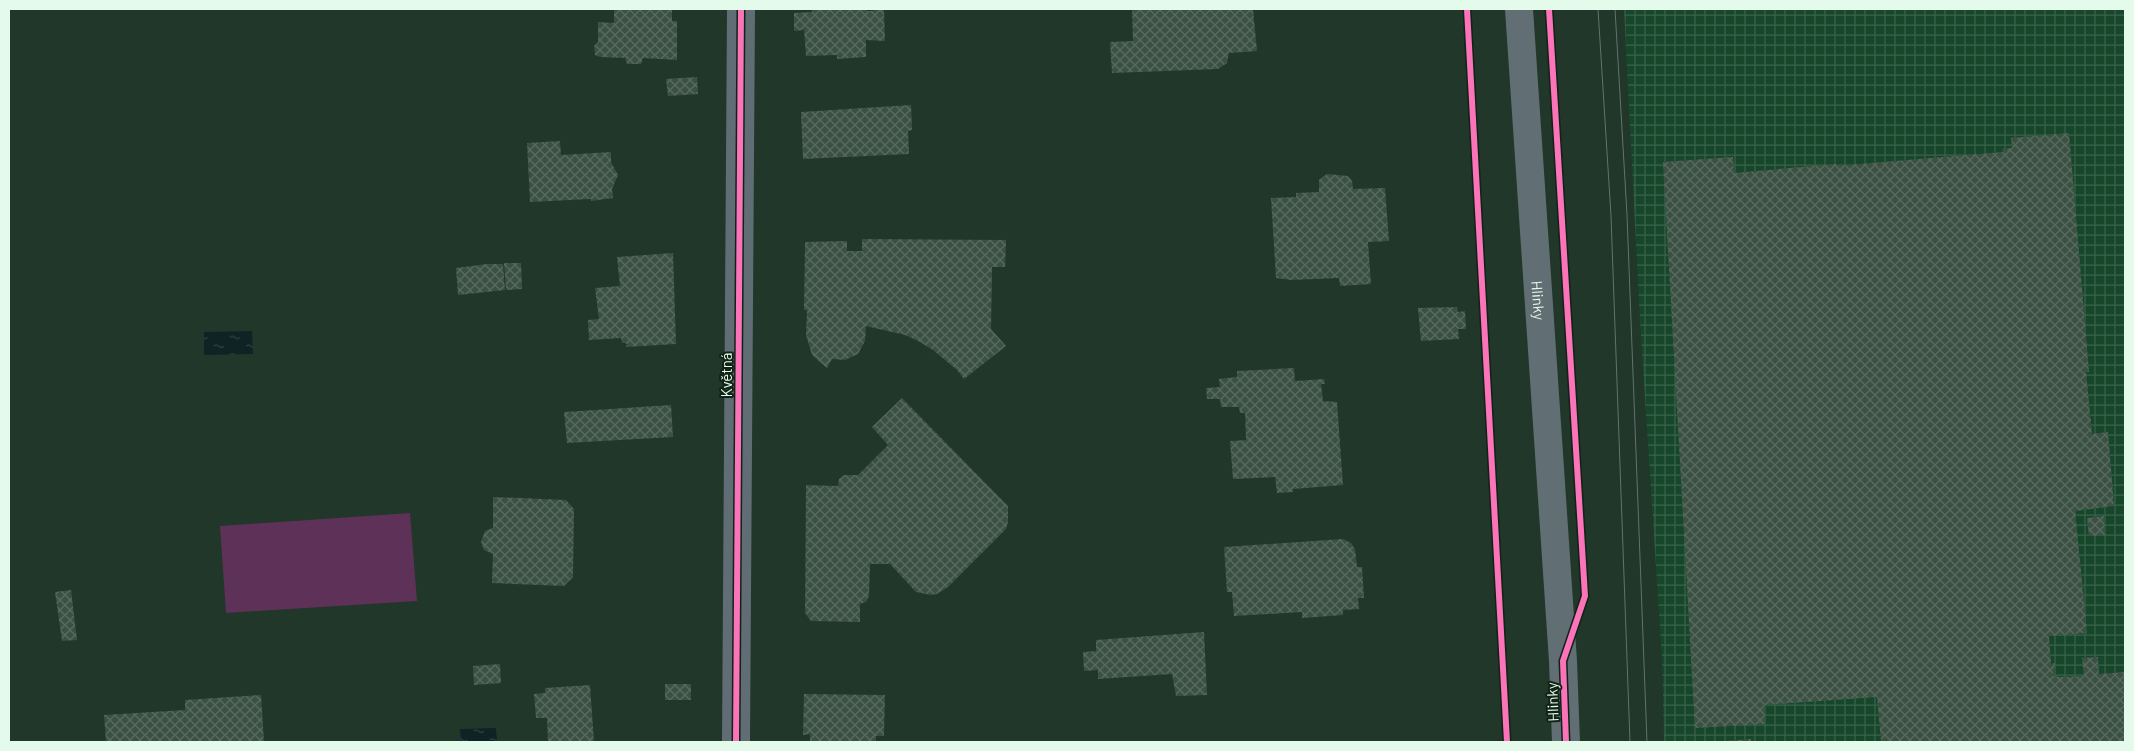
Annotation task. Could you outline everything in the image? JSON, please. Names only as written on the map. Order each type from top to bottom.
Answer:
[{"type":"street","name":"Květná","points":[[736,742],[741,9]]},
{"type":"street","name":"Hlinky","points":[[1519,9],[1563,661],[1566,742]]},
{"type":"shaded area","points":[[1624,9],[2125,9],[2125,742],[1664,742],[1662,659],[1640,321]]},
{"type":"shaded area","points":[[410,513],[417,601],[226,613],[220,526]]},
{"type":"water","points":[[252,331],[253,354],[204,355],[204,332]]},
{"type":"water","points":[[496,728],[497,742],[461,742],[460,729]]},
{"type":"building","points":[[614,9],[672,9],[672,21],[677,21],[677,60],[643,58],[641,64],[627,64],[625,58],[595,55],[594,46],[598,42],[598,22],[614,23]]},
{"type":"building","points":[[812,9],[867,9],[867,11],[870,11],[884,9],[885,41],[866,40],[866,57],[837,59],[837,55],[806,56],[804,30],[794,31],[794,13],[812,12]]},
{"type":"building","points":[[1132,9],[1253,9],[1257,51],[1229,53],[1227,63],[1218,69],[1112,73],[1110,42],[1133,41]]},
{"type":"building","points":[[697,77],[698,94],[668,96],[666,79]]},
{"type":"building","points":[[911,105],[912,130],[908,131],[909,154],[803,159],[801,112]]},
{"type":"building","points":[[2069,133],[2089,372],[2086,372],[2092,434],[2108,432],[2114,506],[2075,511],[2087,633],[2049,636],[2051,664],[2055,663],[2053,676],[2084,676],[2082,658],[2098,657],[2099,674],[2125,672],[2125,742],[1881,742],[1877,697],[1764,705],[1765,724],[1695,728],[1663,162],[1733,157],[1734,173],[1836,164],[1836,166],[2003,152],[2002,149],[2012,148],[2011,138]]},
{"type":"building","points":[[560,141],[561,155],[611,152],[611,162],[618,175],[612,189],[613,198],[591,201],[591,199],[530,202],[527,143]]},
{"type":"building","points":[[1327,174],[1348,176],[1352,181],[1353,189],[1385,188],[1389,241],[1368,242],[1371,284],[1340,286],[1339,278],[1291,280],[1276,278],[1271,198],[1296,197],[1296,193],[1319,192],[1319,180]]},
{"type":"building","points":[[862,239],[1006,240],[1005,267],[992,267],[991,329],[1006,346],[964,379],[957,370],[920,342],[905,335],[866,326],[865,341],[858,354],[845,360],[832,359],[827,368],[812,355],[806,335],[807,310],[804,310],[805,242],[847,241],[847,251],[862,251]]},
{"type":"building","points":[[673,253],[676,344],[626,347],[627,344],[622,342],[621,338],[589,340],[588,320],[599,319],[595,288],[620,286],[617,257]]},
{"type":"building","points":[[504,263],[521,263],[522,289],[506,290]]},
{"type":"building","points":[[503,264],[505,290],[458,295],[456,268]]},
{"type":"building","points":[[1457,307],[1458,312],[1465,311],[1466,329],[1458,329],[1459,339],[1421,341],[1418,308]]},
{"type":"building","points":[[1294,368],[1295,381],[1324,379],[1325,384],[1321,384],[1323,401],[1337,402],[1343,485],[1293,489],[1293,492],[1277,493],[1275,477],[1233,479],[1230,441],[1246,440],[1245,413],[1240,413],[1239,407],[1221,407],[1220,399],[1207,399],[1206,388],[1220,387],[1219,379],[1237,377],[1237,371]]},
{"type":"building","points":[[902,398],[1008,506],[1006,529],[948,587],[937,594],[931,595],[916,592],[890,564],[870,564],[869,596],[866,602],[860,604],[860,622],[811,621],[805,613],[806,485],[838,486],[839,479],[844,475],[858,475],[888,445],[872,427]]},
{"type":"building","points":[[671,405],[673,437],[567,443],[564,412]]},
{"type":"building","points":[[493,497],[566,500],[574,509],[573,577],[564,586],[492,583],[493,554],[484,550],[481,542],[485,531],[493,528]]},
{"type":"building","points":[[2104,516],[2105,535],[2089,536],[2087,518]]},
{"type":"building","points":[[1343,539],[1351,543],[1355,549],[1357,567],[1362,567],[1364,598],[1358,598],[1359,609],[1343,610],[1343,615],[1302,618],[1302,612],[1234,616],[1232,592],[1227,592],[1224,547]]},
{"type":"building","points":[[71,590],[77,640],[62,641],[55,592]]},
{"type":"building","points":[[1204,632],[1207,695],[1176,696],[1172,674],[1098,679],[1098,670],[1084,671],[1083,652],[1096,651],[1096,640]]},
{"type":"building","points":[[500,664],[501,683],[474,685],[473,666]]},
{"type":"building","points":[[665,684],[691,684],[691,700],[665,700]]},
{"type":"building","points":[[590,685],[594,742],[548,742],[547,718],[536,718],[534,694],[545,693],[545,688]]},
{"type":"building","points":[[804,694],[885,695],[884,736],[876,736],[876,742],[810,742],[810,734],[803,735]]},
{"type":"building","points":[[261,695],[264,742],[106,742],[104,715],[185,710],[185,700]]},
{"type":"building","points":[[1751,739],[1751,742],[1726,742],[1726,741]]},
{"type":"tram line","points":[[1598,9],[1611,216],[1630,742]]},
{"type":"tram line","points":[[1615,9],[1627,215],[1647,742]]},
{"type":"cycle path","points":[[736,742],[741,9]]},
{"type":"cycle path","points":[[1467,9],[1507,742]]},
{"type":"cycle path","points":[[1549,9],[1585,596],[1563,661],[1566,742]]}]
